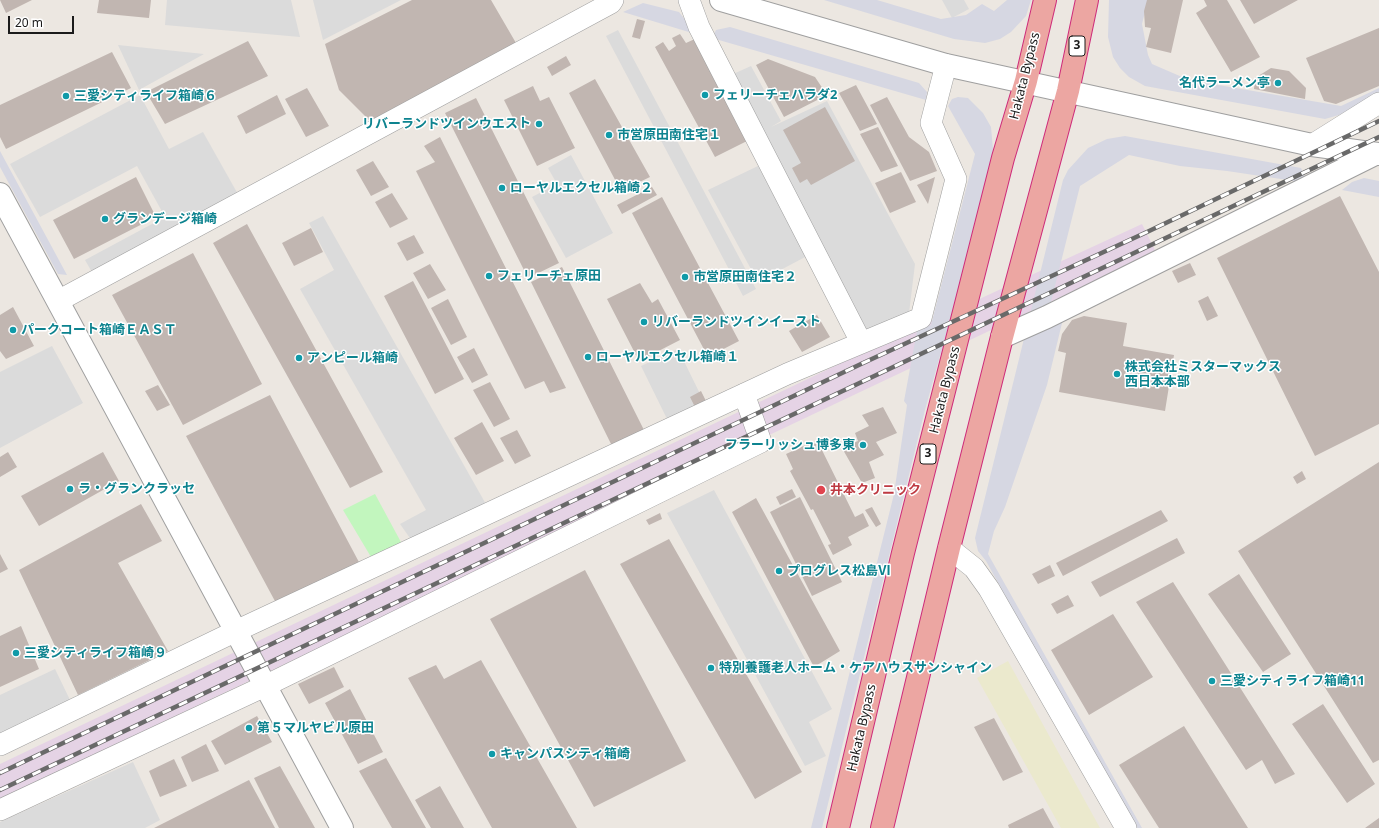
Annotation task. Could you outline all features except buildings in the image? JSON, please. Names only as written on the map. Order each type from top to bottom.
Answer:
[{"type":"highway","name":"Hakata Bypass","points":[[838,828],[903,553],[1003,158],[1026,81],[1045,0]]},
{"type":"highway","name":"3","points":[[882,828],[949,548],[1002,337],[1068,91],[1087,0]]},
{"type":"street","points":[[58,301],[612,4],[613,0]]},
{"type":"street","points":[[689,0],[699,27],[861,342]]},
{"type":"street","points":[[721,0],[946,65],[1026,81],[1312,145],[1378,153]]},
{"type":"street","points":[[0,745],[236,631],[744,394],[861,342],[921,318],[956,179],[931,123],[946,65]]},
{"type":"street","points":[[1312,145],[1379,103]]},
{"type":"street","points":[[1002,337],[1047,317],[1378,153]]},
{"type":"street","points":[[0,194],[342,828]]},
{"type":"street","points":[[0,810],[265,686],[761,442],[744,394]]},
{"type":"street","points":[[949,548],[974,568],[989,589],[1126,828]]},
{"type":"shaded area","points":[[167,0],[291,0],[300,37],[165,25]]},
{"type":"shaded area","points":[[313,0],[401,0],[323,40]]},
{"type":"shaded area","points":[[824,0],[877,0],[941,19],[966,15],[982,4],[994,11],[1007,0],[1031,0],[1026,16],[1011,32],[1000,39],[985,43],[954,39]]},
{"type":"shaded area","points":[[942,0],[964,0],[969,9],[952,18]]},
{"type":"shaded area","points":[[1109,0],[1148,0],[1142,24],[1148,55],[1152,64],[1189,80],[1341,106],[1379,88],[1379,95],[1339,115],[1325,119],[1145,86],[1129,77],[1120,68],[1113,57],[1108,37]]},
{"type":"shaded area","points":[[643,3],[679,12],[687,22],[692,33],[623,12]]},
{"type":"shaded area","points":[[730,27],[919,83],[927,92],[926,100],[712,38],[716,30]]},
{"type":"shaded area","points":[[618,30],[756,289],[743,296],[606,36]]},
{"type":"shaded area","points":[[118,45],[204,54],[139,90]]},
{"type":"shaded area","points":[[751,66],[781,121],[771,127],[827,101],[915,264],[909,313],[865,332],[731,75]]},
{"type":"shaded area","points":[[140,95],[169,149],[203,132],[239,196],[93,274],[85,260],[165,217],[137,166],[40,217],[10,164]]},
{"type":"shaded area","points":[[958,97],[968,98],[983,113],[991,127],[994,160],[925,410],[822,828],[811,828],[894,494],[907,405],[904,401],[917,331],[931,325],[975,154],[948,106],[952,99]]},
{"type":"shaded area","points":[[1125,136],[1301,168],[1305,177],[1301,182],[1227,171],[1180,166],[1129,155],[1080,186],[1051,302],[1063,319],[1047,385],[1005,507],[994,531],[988,554],[1142,828],[1134,828],[986,561],[978,551],[975,538],[1063,180],[1068,170],[1088,148],[1107,139]]},
{"type":"shaded area","points":[[0,151],[67,275],[58,274],[0,167]]},
{"type":"shaded area","points":[[571,155],[613,233],[566,258],[532,197],[557,184],[548,168]]},
{"type":"shaded area","points":[[758,166],[807,256],[758,282],[708,190]]},
{"type":"shaded area","points":[[1364,178],[1379,181],[1379,197],[1342,190],[1352,182]]},
{"type":"shaded area","points":[[323,216],[487,506],[412,541],[400,524],[426,510],[300,289],[334,270],[309,223]]},
{"type":"shaded area","points":[[1142,224],[1156,252],[0,799],[0,764],[858,355]]},
{"type":"shaded area","points":[[52,346],[83,403],[0,448],[0,372]]},
{"type":"shaded area","points":[[678,349],[706,406],[670,425],[641,366]]},
{"type":"shaded area","points":[[714,490],[832,709],[809,722],[826,756],[805,766],[667,513]]},
{"type":"shaded area","points":[[1008,661],[1100,828],[1061,828],[977,678]]},
{"type":"shaded area","points":[[55,669],[71,702],[0,736],[0,695]]},
{"type":"shaded area","points":[[133,762],[160,820],[145,828],[0,828],[0,822]]},
{"type":"green space","points":[[375,494],[402,544],[371,557],[343,510]]},
{"type":"railway","points":[[0,773],[861,364],[1147,232],[1379,121]]},
{"type":"railway","points":[[0,790],[1379,137]]},
{"type":"place","name":"名代ラーメン亭","points":[[1278,83]]},
{"type":"place","name":"フェリーチェハラダ2","points":[[705,95]]},
{"type":"place","name":"三愛シティライフ箱崎６","points":[[66,96]]},
{"type":"place","name":"リバーランドツインウエスト","points":[[539,124]]},
{"type":"place","name":"市営原田南住宅１","points":[[609,135]]},
{"type":"place","name":"ローヤルエクセル箱崎２","points":[[502,188]]},
{"type":"place","name":"グランデージ箱崎","points":[[105,219]]},
{"type":"place","name":"フェリーチェ原田","points":[[489,276]]},
{"type":"place","name":"市営原田南住宅２","points":[[685,277]]},
{"type":"place","name":"リバーランドツインイースト","points":[[644,322]]},
{"type":"place","name":"パークコート箱崎ＥＡＳＴ","points":[[13,330]]},
{"type":"place","name":"ローヤルエクセル箱崎１","points":[[588,357]]},
{"type":"place","name":"アンピール箱崎","points":[[299,358]]},
{"type":"place","name":"株式会社ミスターマックス 西日本本部","points":[[1117,374]]},
{"type":"place","name":"フラーリッシュ博多東","points":[[863,445]]},
{"type":"place","name":"ラ・グランクラッセ","points":[[70,489]]},
{"type":"place","name":"井本クリニック","points":[[821,490]]},
{"type":"place","name":"プログレス松島Ⅵ","points":[[779,571]]},
{"type":"place","name":"三愛シティライフ箱崎９","points":[[16,653]]},
{"type":"place","name":"特別養護老人ホーム・ケアハウスサンシャイン","points":[[711,668]]},
{"type":"place","name":"三愛シティライフ箱崎11","points":[[1212,681]]},
{"type":"place","name":"第５マルヤビル原田","points":[[249,728]]},
{"type":"place","name":"キャンパスシティ箱崎","points":[[492,754]]}]
